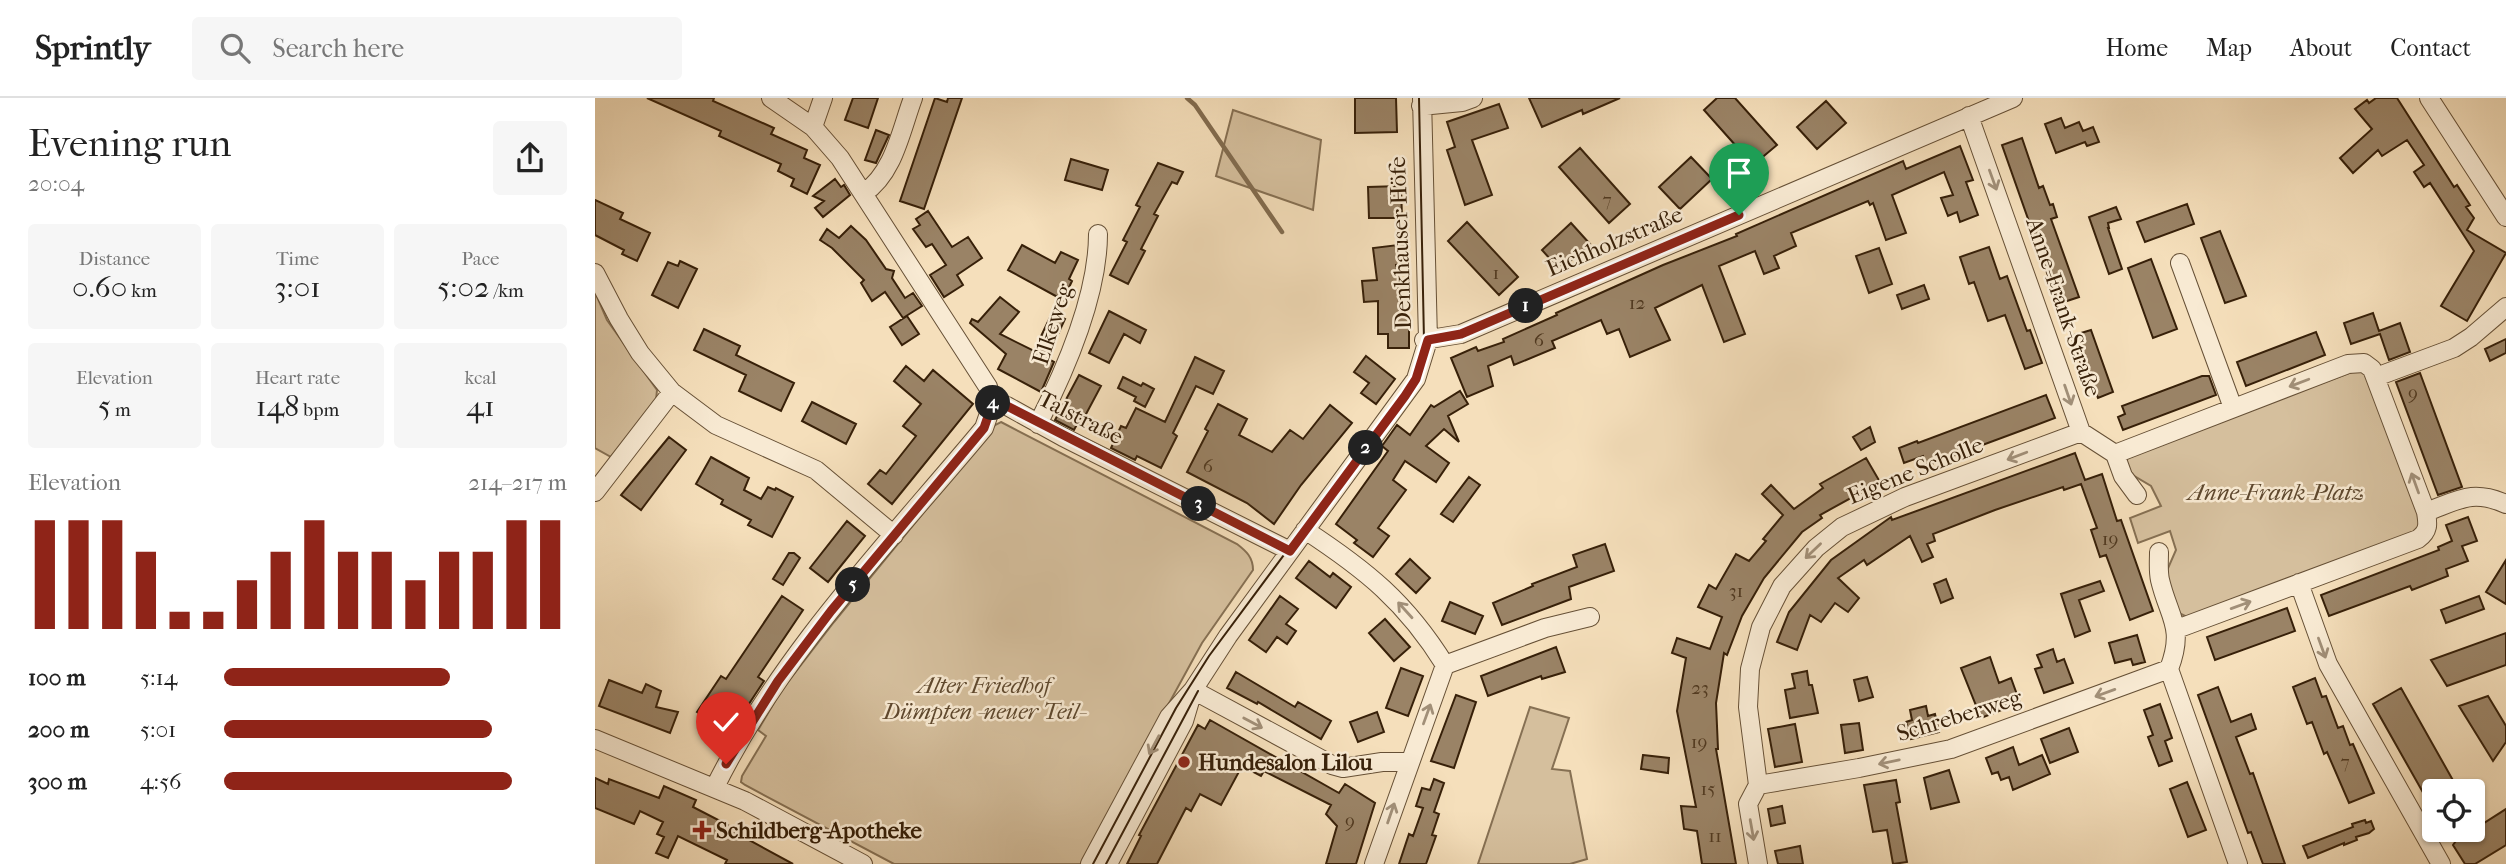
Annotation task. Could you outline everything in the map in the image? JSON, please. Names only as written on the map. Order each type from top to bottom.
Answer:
[{"type":"street","points":[[715,787],[726,764],[778,681],[831,611],[984,428],[993,402],[988,387],[840,158],[813,127],[771,98]]},
{"type":"street","points":[[813,127],[823,98]]},
{"type":"street","points":[[864,192],[875,185],[885,172],[913,98]]},
{"type":"street","points":[[1422,102],[1462,102],[1473,98]]},
{"type":"street","name":"Eichholzstraße","points":[[1426,340],[1461,334],[2013,98]]},
{"type":"street","points":[[2429,98],[2506,217]]},
{"type":"street","name":"Denkhauser Höfe","points":[[1090,864],[1169,717],[1193,690],[1228,636],[1416,379],[1426,340],[1422,102]]},
{"type":"street","name":"Anne-Frank-Straße","points":[[1969,116],[2081,432],[2115,454]]},
{"type":"street","name":"Elkeweg","points":[[1038,424],[1066,367],[1090,289],[1098,252],[1098,234]]},
{"type":"street","points":[[2180,263],[2234,408]]},
{"type":"street","points":[[595,273],[640,353],[672,392],[716,425],[816,470],[894,535]]},
{"type":"street","points":[[2375,377],[2454,348],[2506,307]]},
{"type":"street","points":[[2137,495],[2123,476],[2115,454],[2348,364],[2364,363],[2372,369],[2426,512],[2428,524],[2425,534],[2418,539],[2177,629]]},
{"type":"street","points":[[595,492],[672,392]]},
{"type":"street","name":"Talstraße","points":[[993,402],[1007,406],[1290,551]]},
{"type":"street","name":"Eigene Scholle","points":[[1758,864],[1748,804],[1758,785],[1748,707],[1750,664],[1763,621],[1796,568],[1842,527],[1893,501],[2081,432]]},
{"type":"street","points":[[2426,512],[2472,495],[2506,504]]},
{"type":"street","points":[[1305,530],[1380,584],[1406,610],[1445,665]]},
{"type":"street","points":[[2159,552],[2159,578],[2177,629],[2175,653],[2169,669],[2238,864]]},
{"type":"street","points":[[2299,583],[2328,664],[2441,864]]},
{"type":"street","points":[[1374,864],[1445,665],[1545,628],[1590,617]]},
{"type":"street","name":"Schreberweg","points":[[1758,785],[1951,749],[2169,669]]},
{"type":"street","points":[[1193,690],[1332,765],[1343,768],[1382,762],[1409,762]]},
{"type":"street","name":"Denkhauser Höfe","points":[[1108,864],[1184,720],[1193,690]]},
{"type":"street","points":[[595,739],[715,787],[863,864]]},
{"type":"green space","points":[[1233,110],[1321,140],[1313,210],[1216,176]]},
{"type":"green space","points":[[595,292],[607,320],[657,390],[656,400],[650,409],[611,457],[595,448]]},
{"type":"green space","name":"Anne-Frank-Platz","points":[[2360,369],[2366,373],[2421,523],[2420,530],[2187,617],[2179,613],[2165,575],[2176,550],[2170,531],[2138,543],[2130,518],[2161,506],[2151,486],[2131,474],[2125,462],[2131,454]]},
{"type":"green space","name":"Alter Friedhof Dümpten -neuer Teil-","points":[[1001,422],[1237,544],[1252,561],[1253,570],[1202,643],[1081,864],[894,864],[745,785],[741,782],[742,776],[766,736],[758,730],[781,691],[995,425]]},
{"type":"green space","points":[[1530,707],[1569,718],[1552,769],[1570,771],[1587,859],[1570,864],[1478,864]]},
{"type":"building","points":[[647,98],[714,98],[713,101],[774,128],[771,134],[807,150],[804,158],[820,165],[807,194],[791,186],[794,179],[778,171],[781,164],[719,136],[721,131]]},
{"type":"building","points":[[853,98],[878,98],[868,128],[845,120]]},
{"type":"building","points":[[935,98],[947,102],[948,98],[962,98],[924,209],[900,201]]},
{"type":"building","points":[[1355,98],[1396,98],[1397,132],[1355,133]]},
{"type":"building","points":[[1529,98],[1620,98],[1583,114],[1582,110],[1542,127]]},
{"type":"building","points":[[1717,98],[1735,98],[1777,145],[1753,165],[1704,110]]},
{"type":"building","points":[[2376,98],[2397,98],[2454,187],[2457,185],[2470,205],[2466,207],[2474,218],[2467,230],[2506,253],[2467,321],[2441,306],[2474,251],[2430,183],[2424,187],[2414,172],[2424,165],[2407,140],[2382,156],[2378,150],[2353,173],[2340,158],[2372,129],[2355,109],[2367,100],[2369,103]]},
{"type":"building","points":[[1826,101],[1846,123],[1817,149],[1797,127]]},
{"type":"building","points":[[1499,104],[1508,128],[1472,140],[1492,195],[1465,205],[1447,150],[1455,147],[1447,122]]},
{"type":"building","points":[[2061,118],[2065,128],[2079,122],[2083,131],[2093,127],[2099,142],[2087,146],[2085,142],[2056,153],[2045,124]]},
{"type":"building","points":[[876,130],[889,135],[876,163],[865,160]]},
{"type":"building","points":[[2022,138],[2039,188],[2043,186],[2050,205],[2053,204],[2057,217],[2051,219],[2079,297],[2058,304],[2002,145]]},
{"type":"building","points":[[1960,146],[1973,180],[1966,182],[1978,215],[1960,222],[1957,212],[1948,216],[1941,198],[1953,195],[1944,172],[1892,195],[1906,233],[1886,240],[1873,203],[1870,205],[1868,201],[1791,233],[1796,246],[1774,256],[1779,268],[1764,274],[1755,251],[1719,266],[1745,334],[1724,342],[1702,285],[1655,308],[1670,340],[1630,357],[1619,329],[1607,334],[1601,320],[1552,341],[1555,348],[1514,365],[1511,356],[1488,366],[1493,386],[1467,397],[1451,358],[1476,347],[1478,351],[1504,342],[1503,339],[1557,315],[1556,313],[1903,161],[1906,169]]},
{"type":"building","points":[[1580,148],[1630,204],[1609,223],[1559,167]]},
{"type":"building","points":[[1691,157],[1712,179],[1680,209],[1659,187]]},
{"type":"building","points":[[1071,159],[1108,170],[1102,190],[1065,180]]},
{"type":"building","points":[[1158,163],[1183,172],[1177,184],[1172,182],[1154,214],[1158,216],[1141,249],[1145,251],[1128,284],[1110,275],[1127,242],[1123,240],[1140,207],[1136,205]]},
{"type":"building","points":[[835,179],[841,187],[844,185],[850,195],[823,217],[815,208],[824,201],[813,196]]},
{"type":"building","points":[[1401,186],[1402,218],[1369,218],[1368,187]]},
{"type":"building","points":[[595,200],[623,213],[620,219],[650,233],[637,261],[622,254],[624,250],[595,235]]},
{"type":"building","points":[[2187,204],[2194,224],[2145,242],[2137,222]]},
{"type":"building","points":[[2116,207],[2121,219],[2108,223],[2108,228],[2122,269],[2109,274],[2089,217]]},
{"type":"building","points":[[928,211],[952,247],[968,237],[982,258],[957,275],[963,285],[944,297],[930,275],[946,265],[932,244],[926,247],[913,229],[920,225],[916,219]]},
{"type":"building","points":[[1467,222],[1518,277],[1499,295],[1448,241]]},
{"type":"building","points":[[1571,223],[1590,244],[1560,270],[1542,250]]},
{"type":"building","points":[[851,226],[866,240],[886,269],[894,271],[892,278],[905,298],[913,293],[922,306],[903,318],[885,292],[872,301],[861,283],[864,280],[832,248],[820,240],[827,229],[839,238]]},
{"type":"building","points":[[2220,231],[2246,296],[2225,303],[2201,238]]},
{"type":"building","points":[[1406,244],[1408,264],[1396,265],[1400,315],[1409,315],[1409,348],[1388,348],[1388,334],[1378,334],[1378,301],[1364,302],[1362,281],[1377,280],[1373,248]]},
{"type":"building","points":[[1022,245],[1055,263],[1061,252],[1078,260],[1063,300],[1008,270]]},
{"type":"building","points":[[1989,247],[2000,279],[2007,276],[2042,363],[2025,369],[2005,315],[1988,321],[1974,282],[1969,284],[1960,257]]},
{"type":"building","points":[[1879,248],[1892,284],[1869,293],[1856,256]]},
{"type":"building","points":[[2151,259],[2177,329],[2153,338],[2128,268]]},
{"type":"building","points":[[680,261],[697,269],[678,308],[652,295],[668,262],[678,266]]},
{"type":"building","points":[[1924,285],[1929,299],[1902,309],[1897,295]]},
{"type":"building","points":[[1000,297],[1019,312],[1000,334],[1034,351],[1052,313],[1065,319],[1047,358],[1054,362],[1041,392],[998,369],[1006,354],[970,323],[972,319],[978,322]]},
{"type":"building","points":[[1109,311],[1146,330],[1140,343],[1124,334],[1109,363],[1089,353]]},
{"type":"building","points":[[2373,313],[2379,331],[2400,323],[2410,352],[2389,360],[2380,334],[2351,344],[2344,323]]},
{"type":"building","points":[[907,316],[919,334],[902,345],[890,327]]},
{"type":"building","points":[[704,329],[740,346],[736,355],[794,383],[781,411],[739,391],[746,375],[694,350]]},
{"type":"building","points":[[2091,330],[2113,392],[2098,398],[2093,385],[2089,386],[2071,336]]},
{"type":"building","points":[[2316,332],[2325,355],[2246,386],[2237,362]]},
{"type":"building","points":[[2506,339],[2506,353],[2490,361],[2485,349]]},
{"type":"building","points":[[1366,356],[1395,379],[1376,404],[1361,393],[1369,383],[1354,372]]},
{"type":"building","points":[[1195,357],[1224,371],[1213,394],[1196,386],[1173,433],[1177,436],[1161,468],[1137,456],[1135,460],[1111,448],[1121,426],[1126,428],[1136,408],[1165,422]]},
{"type":"building","points":[[906,366],[924,381],[933,370],[973,404],[892,504],[868,484],[880,470],[886,474],[916,436],[903,426],[921,404],[894,381]]},
{"type":"building","points":[[2420,373],[2462,487],[2438,495],[2396,382]]},
{"type":"building","points":[[1079,375],[1101,386],[1074,430],[1055,420]]},
{"type":"building","points":[[2202,376],[2209,376],[2216,395],[2123,430],[2118,417],[2125,414],[2122,406]]},
{"type":"building","points":[[1123,377],[1154,389],[1145,407],[1134,401],[1136,397],[1118,388]]},
{"type":"building","points":[[1460,391],[1468,404],[1448,416],[1459,442],[1444,429],[1426,446],[1449,463],[1436,482],[1405,461],[1393,480],[1406,490],[1378,528],[1389,536],[1373,557],[1354,543],[1357,540],[1336,524],[1388,451],[1382,446],[1397,425],[1410,435],[1431,405],[1434,407]]},
{"type":"building","points":[[2046,395],[2055,418],[1926,466],[1923,456],[1904,463],[1899,448]]},
{"type":"building","points":[[812,402],[856,424],[846,444],[802,421]]},
{"type":"building","points":[[1218,404],[1247,419],[1239,435],[1272,452],[1290,430],[1303,439],[1330,405],[1352,423],[1301,485],[1274,524],[1247,503],[1187,472],[1208,431],[1205,429]]},
{"type":"building","points":[[1870,427],[1875,442],[1861,450],[1853,437]]},
{"type":"building","points":[[669,437],[686,450],[641,510],[621,495]]},
{"type":"building","points":[[2075,453],[2085,480],[2102,474],[2117,521],[2121,520],[2153,611],[2130,620],[2106,555],[2100,557],[2091,530],[2097,528],[2081,484],[2064,490],[2063,487],[1933,534],[1935,541],[1927,544],[1933,557],[1922,562],[1910,536],[1867,565],[1864,560],[1838,578],[1859,598],[1848,612],[1835,603],[1821,622],[1810,615],[1797,650],[1777,642],[1789,612],[1831,560],[1891,517],[1892,520]]},
{"type":"building","points":[[711,457],[749,478],[744,490],[761,499],[768,487],[793,497],[772,537],[748,525],[751,520],[721,504],[723,500],[696,484]]},
{"type":"building","points":[[1866,458],[1880,482],[1820,515],[1822,518],[1802,532],[1764,578],[1742,616],[1727,655],[1724,653],[1716,703],[1716,749],[1736,864],[1702,864],[1697,831],[1684,829],[1681,806],[1696,807],[1677,711],[1686,658],[1672,653],[1677,638],[1710,649],[1722,617],[1698,607],[1709,585],[1716,589],[1736,554],[1749,561],[1783,515],[1762,494],[1771,485],[1794,509],[1823,488],[1820,484]]},
{"type":"building","points":[[1469,477],[1480,485],[1453,522],[1441,514]]},
{"type":"building","points":[[2468,517],[2477,541],[2462,546],[2468,561],[2446,569],[2448,576],[2412,590],[2410,586],[2329,616],[2321,595],[2439,550],[2438,547],[2452,541],[2446,525]]},
{"type":"building","points":[[847,521],[865,536],[828,582],[810,568]]},
{"type":"building","points":[[1605,544],[1614,571],[1569,587],[1571,599],[1502,625],[1493,603],[1533,586],[1532,584],[1577,567],[1573,555]]},
{"type":"building","points":[[789,553],[800,558],[783,585],[773,579]]},
{"type":"building","points":[[1410,559],[1430,578],[1416,593],[1396,574]]},
{"type":"building","points":[[2506,560],[2506,604],[2486,592]]},
{"type":"building","points":[[1309,561],[1330,577],[1333,573],[1351,587],[1336,608],[1296,578]]},
{"type":"building","points":[[1946,579],[1953,598],[1941,603],[1934,584]]},
{"type":"building","points":[[2100,581],[2104,591],[2079,600],[2090,631],[2075,637],[2061,594]]},
{"type":"building","points":[[782,596],[803,610],[758,677],[764,681],[739,719],[727,711],[718,726],[697,712],[721,676],[726,679]]},
{"type":"building","points":[[1280,596],[1298,609],[1286,624],[1296,631],[1287,644],[1277,637],[1266,652],[1249,640]]},
{"type":"building","points":[[2479,596],[2484,609],[2446,623],[2441,610]]},
{"type":"building","points":[[1450,602],[1483,616],[1475,634],[1442,621]]},
{"type":"building","points":[[2287,608],[2295,631],[2215,660],[2207,637]]},
{"type":"building","points":[[1385,619],[1410,647],[1394,661],[1369,633]]},
{"type":"building","points":[[2506,633],[2506,665],[2447,686],[2431,660]]},
{"type":"building","points":[[2137,635],[2145,662],[2133,665],[2131,659],[2115,663],[2109,643]]},
{"type":"building","points":[[1556,647],[1565,672],[1542,679],[1541,676],[1488,696],[1481,676]]},
{"type":"building","points":[[2053,649],[2057,662],[2064,659],[2073,683],[2044,693],[2035,669],[2042,667],[2037,655]]},
{"type":"building","points":[[1990,657],[1999,683],[2011,678],[2020,703],[1981,718],[1961,668]]},
{"type":"building","points":[[1401,668],[1423,676],[1408,716],[1386,708]]},
{"type":"building","points":[[1807,671],[1818,713],[1790,718],[1785,690],[1795,688],[1792,674]]},
{"type":"building","points":[[1236,672],[1295,707],[1298,702],[1331,721],[1321,739],[1258,702],[1257,704],[1227,688]]},
{"type":"building","points":[[1867,677],[1873,697],[1859,701],[1854,680]]},
{"type":"building","points":[[2315,678],[2322,697],[2326,696],[2338,728],[2343,726],[2350,745],[2353,744],[2374,793],[2349,803],[2327,752],[2324,754],[2312,722],[2307,724],[2293,687]]},
{"type":"building","points":[[609,680],[642,693],[646,684],[661,691],[656,707],[678,712],[670,733],[599,706]]},
{"type":"building","points":[[2218,687],[2231,722],[2251,714],[2256,729],[2236,737],[2250,774],[2253,773],[2285,864],[2263,864],[2251,832],[2248,833],[2198,695]]},
{"type":"building","points":[[2401,688],[2452,779],[2422,779],[2422,791],[2373,704]]},
{"type":"building","points":[[1456,695],[1476,702],[1454,768],[1431,761]]},
{"type":"building","points":[[2488,696],[2506,726],[2506,742],[2493,761],[2459,706]]},
{"type":"building","points":[[2160,704],[2172,738],[2165,741],[2172,761],[2159,766],[2148,737],[2153,735],[2144,710]]},
{"type":"building","points":[[1926,706],[1928,716],[1935,714],[1939,732],[1911,739],[1906,722],[1912,720],[1910,710]]},
{"type":"building","points":[[1377,712],[1384,732],[1358,742],[1350,722]]},
{"type":"building","points":[[1210,720],[1339,793],[1345,784],[1375,803],[1356,864],[1326,864],[1337,826],[1326,814],[1331,805],[1264,771],[1261,776],[1242,766],[1221,805],[1200,794],[1191,811],[1186,808],[1157,864],[1127,864],[1141,836],[1139,835],[1198,725],[1205,729]]},
{"type":"building","points":[[1859,723],[1863,750],[1845,753],[1841,725]]},
{"type":"building","points":[[1795,724],[1802,762],[1775,767],[1768,729]]},
{"type":"building","points":[[2069,728],[2078,752],[2050,763],[2041,739]]},
{"type":"building","points":[[2013,747],[2019,765],[2042,755],[2050,774],[2013,790],[2009,777],[2001,780],[1998,772],[1992,774],[1986,758]]},
{"type":"building","points":[[1643,755],[1669,758],[1668,773],[1641,769]]},
{"type":"building","points":[[1949,770],[1959,802],[1931,809],[1924,778]]},
{"type":"building","points":[[595,778],[608,784],[609,779],[659,798],[664,786],[696,800],[693,807],[793,864],[725,864],[727,860],[678,836],[668,858],[656,853],[664,837],[657,834],[663,822],[640,811],[634,824],[595,808]]},
{"type":"building","points":[[1434,779],[1444,783],[1434,812],[1439,814],[1432,835],[1436,836],[1426,864],[1399,864],[1409,834],[1413,836],[1423,808],[1416,806],[1422,788],[1430,790]]},
{"type":"building","points":[[1896,780],[1900,802],[1896,803],[1907,862],[1893,864],[1887,830],[1873,832],[1864,785]]},
{"type":"building","points":[[2187,782],[2206,830],[2188,837],[2170,789]]},
{"type":"building","points":[[1782,806],[1785,823],[1771,826],[1768,809]]},
{"type":"building","points":[[2506,809],[2506,845],[2475,864],[2465,864],[2453,845],[2455,842],[2485,842],[2485,822]]},
{"type":"building","points":[[2365,820],[2366,823],[2371,821],[2374,829],[2369,833],[2308,858],[2303,846]]},
{"type":"building","points":[[1800,846],[1803,864],[1778,864],[1775,851]]},
{"type":"waterway","points":[[1187,98],[1195,105],[1282,232]]},
{"type":"tram line","points":[[1093,864],[1176,708],[1209,656],[1401,397],[1421,358],[1424,340],[1419,98]]},
{"type":"tram line","points":[[1106,864],[1198,691]]},
{"type":"place","name":"Hundesalon Lilou","points":[[1184,762]]},
{"type":"place","name":"Schildberg-Apotheke","points":[[702,830]]},
{"type":"route","points":[[726,764],[778,681],[831,611],[984,428],[993,402],[1007,406],[1290,551],[1405,396],[1416,379],[1428,340],[1461,334],[1739,215]]}]
